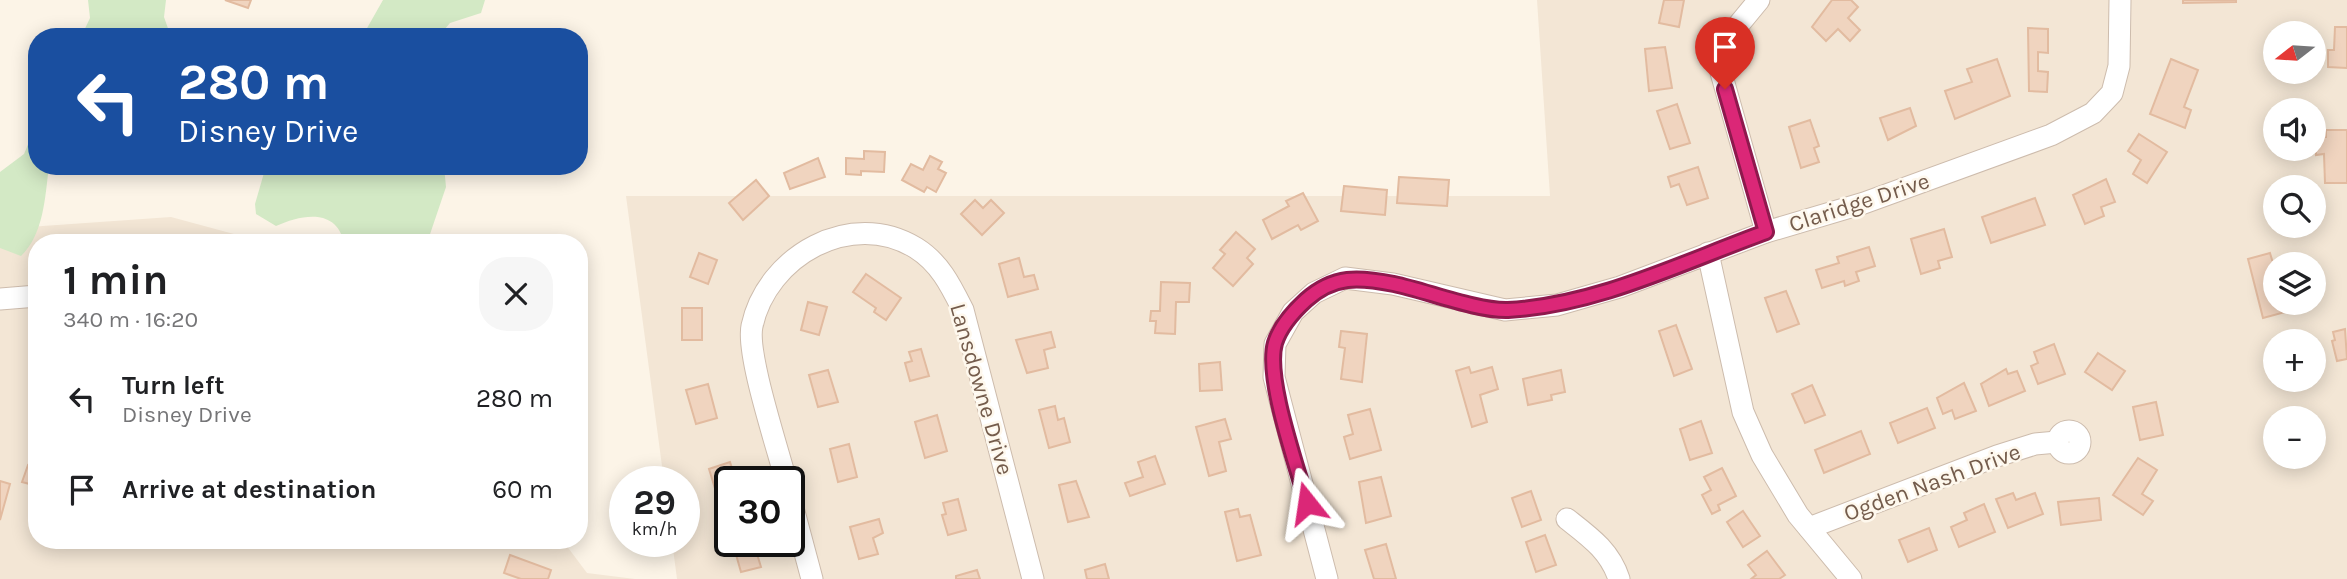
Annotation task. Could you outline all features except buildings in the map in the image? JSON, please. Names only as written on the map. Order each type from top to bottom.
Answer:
[{"type":"street","points":[[1759,0],[1726,40],[1720,69],[1766,232]]},
{"type":"street","name":"Claridge Drive","points":[[1327,579],[1274,377],[1275,344],[1293,312],[1314,293],[1345,278],[1393,284],[1505,310],[1557,304],[1620,287],[1766,232],[1864,203],[2051,135],[2093,113],[2112,93],[2119,66],[2120,0]]},
{"type":"street","name":"Lansdowne Drive","points":[[782,466],[758,374],[751,329],[764,291],[791,259],[833,237],[881,233],[916,248],[946,274],[963,310],[1033,579]]},
{"type":"street","points":[[1708,253],[1743,412],[1762,455],[1809,528],[1850,579]]},
{"type":"street","points":[[0,299],[28,297]]},
{"type":"street","name":"Ogden Nash Drive","points":[[1809,528],[1997,456],[2035,444],[2057,442]]},
{"type":"street","points":[[1567,519],[1602,547],[1614,563],[1619,579]]},
{"type":"street","points":[[805,553],[812,579]]},
{"type":"shaded area","points":[[1537,0],[2347,0],[2347,579],[677,579],[674,557],[700,557],[700,466],[662,466],[626,196],[1550,196]]},
{"type":"shaded area","points":[[171,217],[234,234],[28,234],[28,549],[569,549],[587,573],[635,579],[0,579],[0,229]]},
{"type":"green space","points":[[88,0],[166,0],[164,17],[168,28],[85,28],[90,18]]},
{"type":"green space","points":[[383,0],[485,0],[481,13],[450,23],[446,28],[367,28]]},
{"type":"green space","points":[[28,144],[28,175],[48,175],[39,226],[36,234],[28,234],[28,248],[21,256],[0,248],[0,172],[24,154]]},
{"type":"green space","points":[[263,175],[445,175],[446,187],[430,234],[341,234],[334,224],[317,217],[297,219],[276,226],[256,214],[255,204]]},
{"type":"route","points":[[1307,503],[1274,377],[1275,344],[1293,312],[1314,293],[1345,278],[1393,284],[1505,310],[1557,304],[1620,287],[1766,232],[1725,89]]}]
